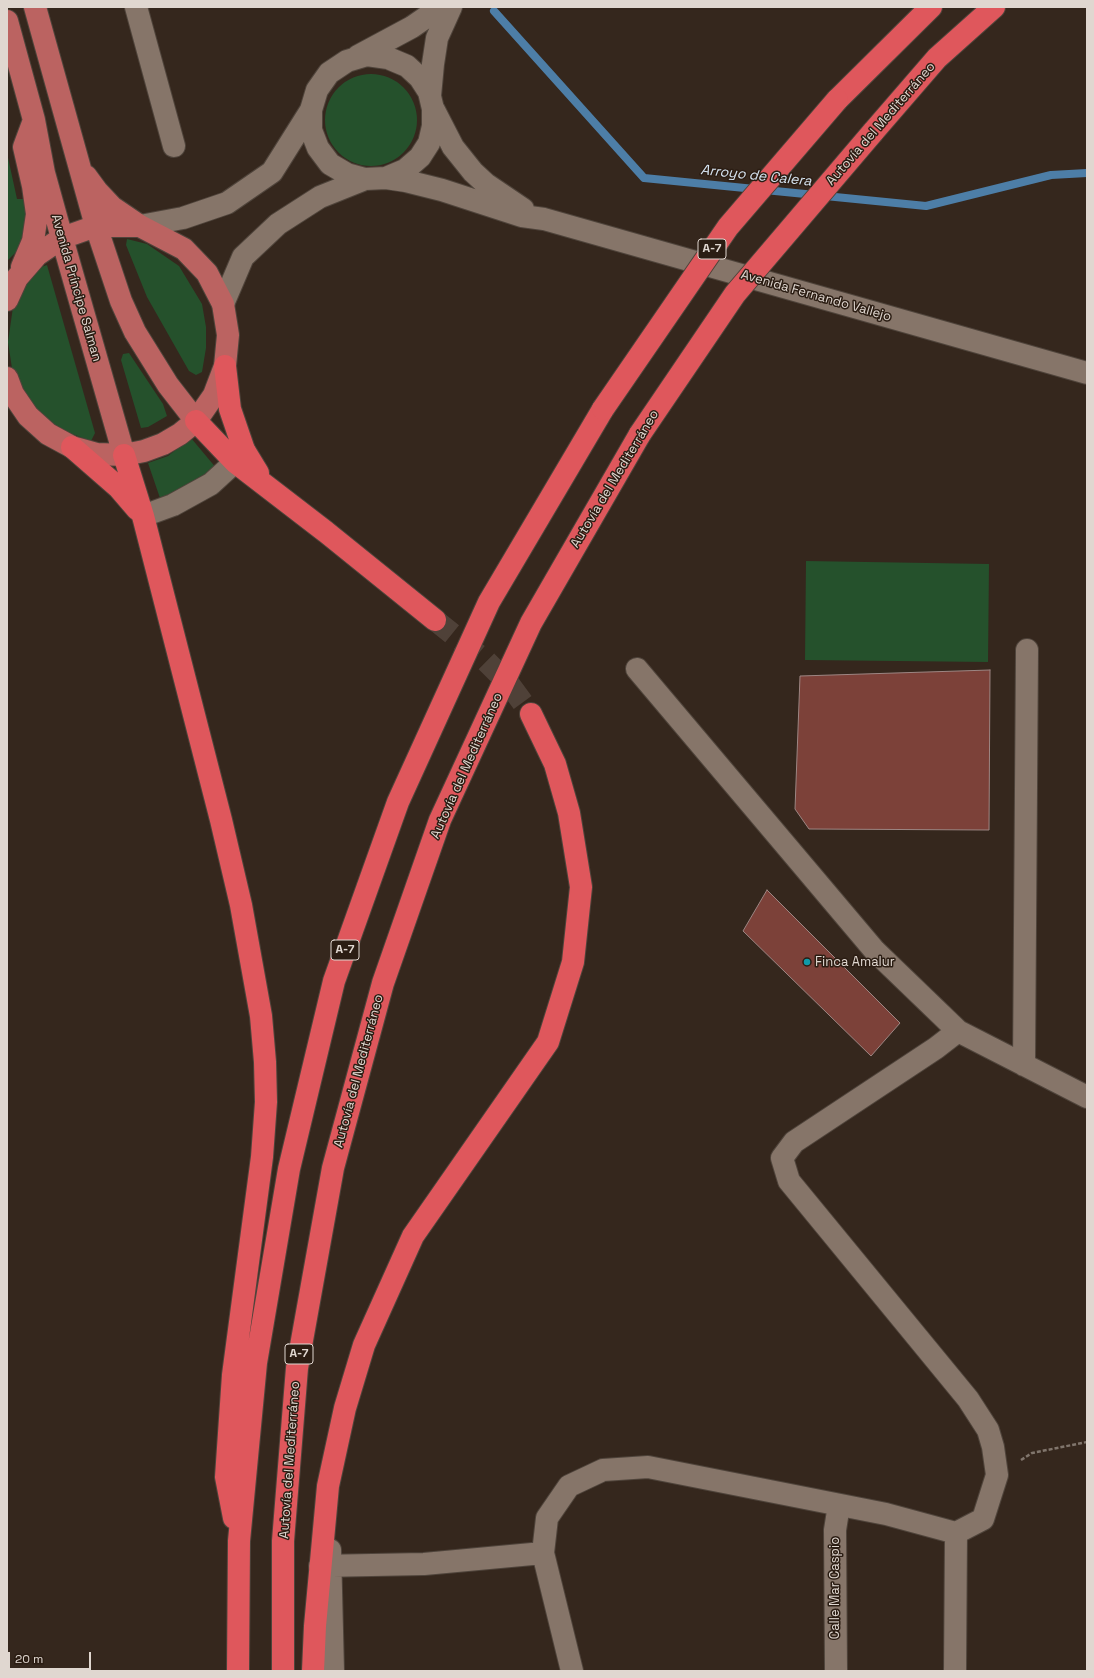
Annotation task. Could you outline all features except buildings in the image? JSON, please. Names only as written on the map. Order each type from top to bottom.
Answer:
[{"type":"highway","name":"A-7","points":[[238,1671],[239,1541],[258,1347],[289,1169],[334,981],[398,802],[489,602],[603,409],[728,227],[837,100],[931,7]]},
{"type":"highway","name":"Autovía del Mediterráneo","points":[[282,1671],[284,1541],[297,1368],[333,1168],[383,983],[440,820],[531,622],[640,434],[735,294],[937,58],[994,7]]},
{"type":"highway","points":[[225,366],[230,410],[239,456]]},
{"type":"highway","points":[[196,421],[239,456],[267,488],[326,532],[435,620]]},
{"type":"highway","points":[[72,447],[119,488],[143,516]]},
{"type":"highway","points":[[124,454],[143,516],[223,827],[241,905],[261,1016],[265,1062],[266,1102],[262,1157],[233,1374],[226,1477],[239,1541]]},
{"type":"highway","points":[[313,1671],[326,1566],[328,1486],[345,1408],[364,1345],[413,1236],[548,1042],[573,962],[581,887],[569,813],[555,764],[531,714]]},
{"type":"main road","points":[[35,7],[78,165],[96,226],[119,294],[135,332],[168,386],[196,421]]},
{"type":"main road","name":"Avenida Príncipe Salman","points":[[7,21],[34,120],[44,173],[124,454]]},
{"type":"main road","name":"Avenida Príncipe Salman","points":[[7,300],[33,241],[38,214],[24,147],[34,120]]},
{"type":"main road","points":[[9,385],[28,416],[48,434],[72,447],[97,454],[124,454],[144,451],[163,444],[180,434],[196,421],[214,395],[225,366],[228,335],[223,304],[207,274],[184,249],[140,226],[112,207],[97,192],[78,165]]},
{"type":"main road","points":[[17,278],[37,255],[62,238],[96,226],[140,226]]},
{"type":"street","points":[[136,7],[174,146]]},
{"type":"street","points":[[140,226],[183,218],[227,203],[266,177],[272,172],[311,110],[317,90],[329,73],[347,61],[412,27],[441,7]]},
{"type":"street","points":[[223,304],[243,257],[278,224],[320,197],[405,170],[420,157],[429,143],[434,126],[432,103],[433,64],[437,38],[451,7]]},
{"type":"street","points":[[347,61],[367,56],[388,58],[407,66],[420,78],[432,103]]},
{"type":"street","name":"Avenida Fernando Vallejo","points":[[432,103],[454,147],[473,172],[512,203],[544,219]]},
{"type":"street","points":[[311,110],[311,130],[318,148],[330,164],[347,174],[376,179]]},
{"type":"street","name":"Avenida Fernando Vallejo","points":[[376,179],[406,181],[429,187],[522,216],[544,219],[1087,373]]},
{"type":"street","points":[[143,516],[173,505],[211,484],[239,456]]},
{"type":"street","points":[[1024,1065],[1027,650]]},
{"type":"street","points":[[637,669],[875,951],[958,1031],[1087,1097]]},
{"type":"street","points":[[572,1671],[543,1552],[546,1518],[569,1486],[603,1470],[648,1467],[886,1514],[956,1533],[982,1519],[997,1475],[993,1447],[988,1430],[968,1399],[789,1181],[782,1158],[794,1142],[936,1048],[958,1031]]},
{"type":"street","name":"Calle Mar Caspio","points":[[836,1671],[835,1530],[839,1505]]},
{"type":"street","points":[[955,1671],[956,1533]]},
{"type":"street","points":[[333,1671],[326,1566],[424,1564],[543,1552]]},
{"type":"path","points":[[997,1475],[1032,1453],[1087,1442]]},
{"type":"green space","points":[[371,74],[389,78],[403,88],[413,102],[417,120],[413,138],[403,152],[389,162],[371,166],[353,162],[339,152],[329,138],[325,120],[329,102],[339,88],[353,78]]},
{"type":"green space","points":[[7,153],[17,199],[30,199],[21,247],[7,261]]},
{"type":"green space","points":[[127,239],[147,244],[179,266],[202,304],[206,327],[206,348],[202,372],[196,375],[189,371],[147,297],[126,245]]},
{"type":"green space","points":[[47,265],[95,433],[91,441],[51,426],[27,402],[13,375],[8,342],[13,307],[28,281],[41,267]]},
{"type":"green space","points":[[129,353],[163,404],[167,416],[148,427],[141,428],[121,360],[123,354]]},
{"type":"green space","points":[[191,438],[217,469],[161,501],[148,463],[168,456]]},
{"type":"green space","points":[[806,561],[989,564],[988,662],[805,660]]},
{"type":"waterway","name":"Arroyo de Calera","points":[[494,11],[644,178],[926,206],[1051,175],[1087,173]]},
{"type":"tunnel","points":[[435,620],[486,661],[509,684],[531,714]]},
{"type":"place","name":"Finca Amalur","points":[[807,962]]}]
